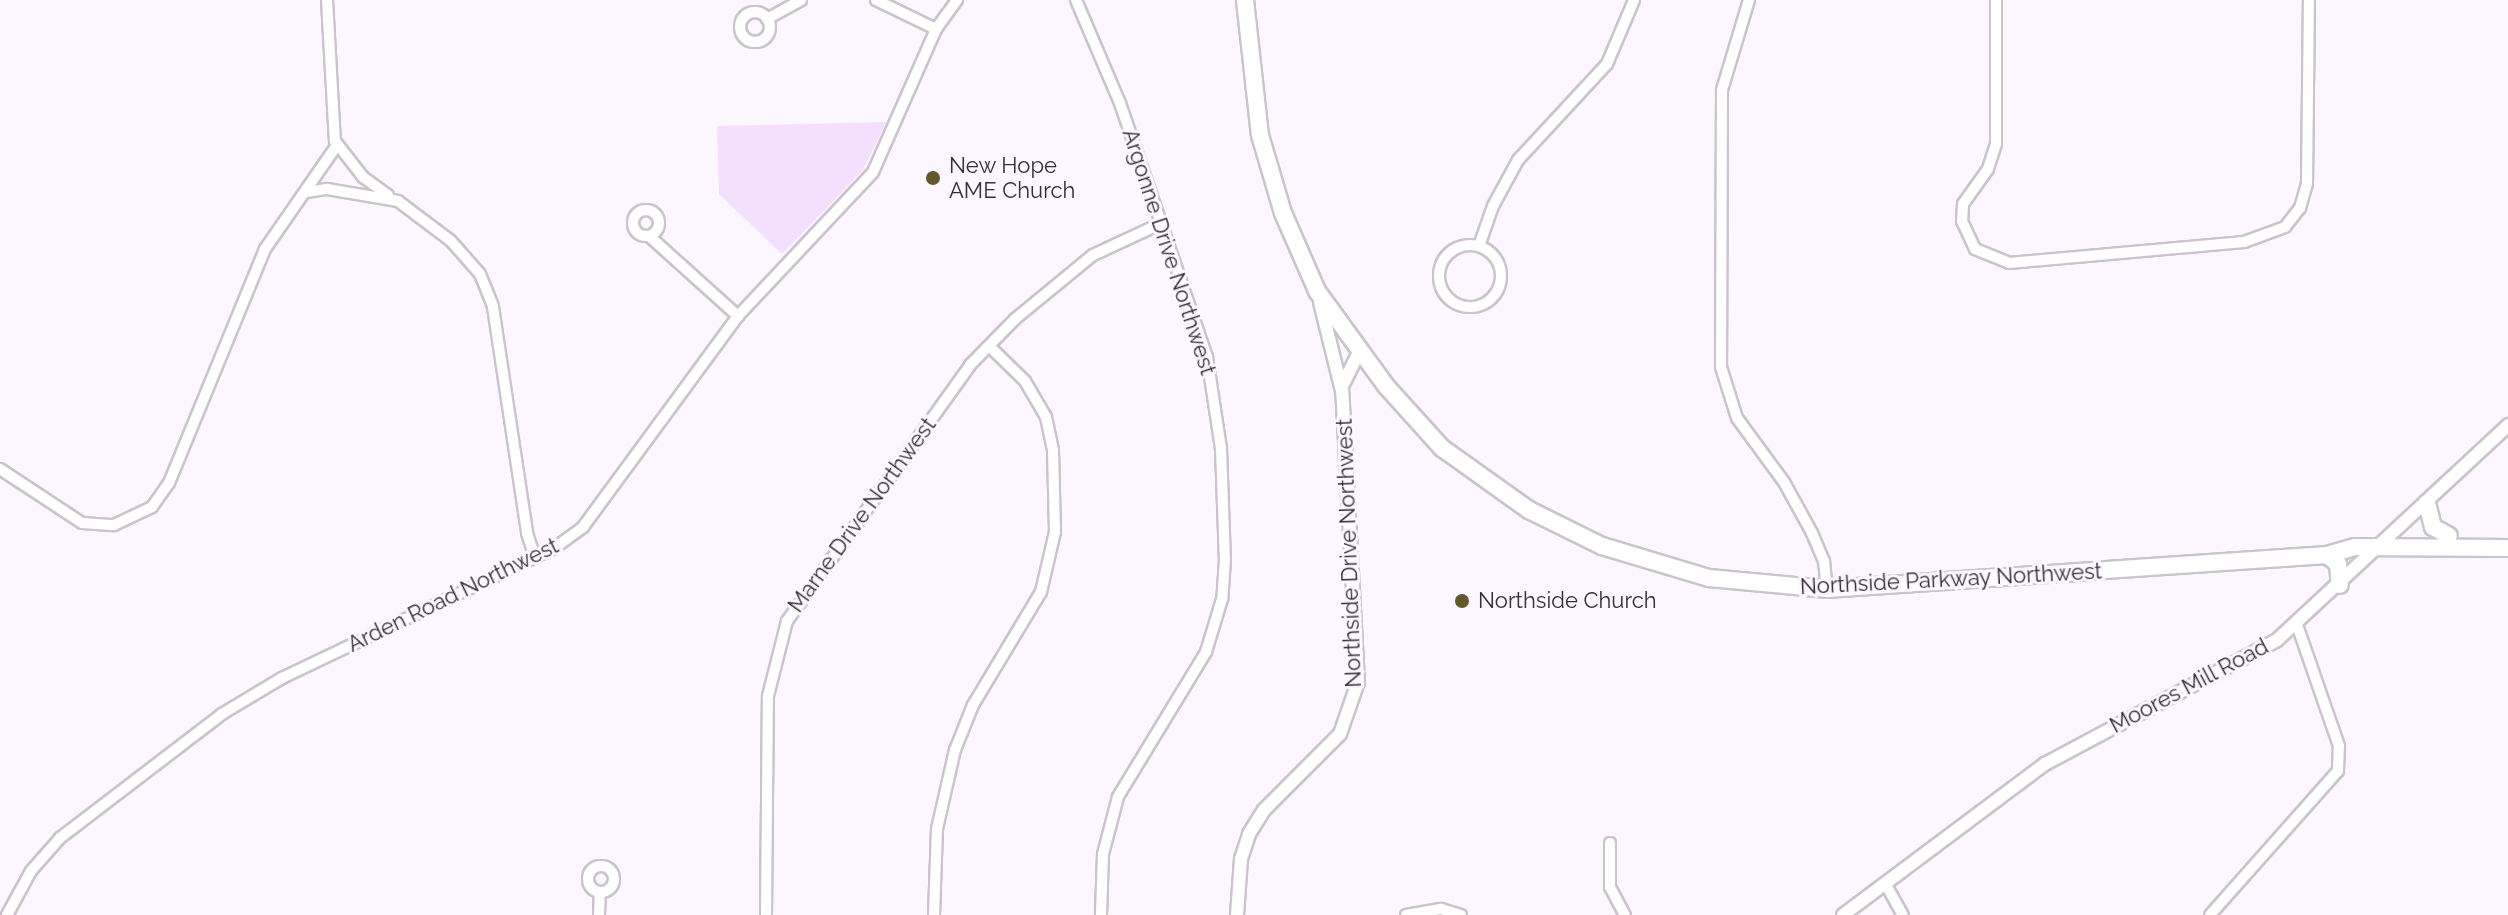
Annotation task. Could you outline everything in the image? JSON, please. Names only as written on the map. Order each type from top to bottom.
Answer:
[{"type":"main road","name":"Northside Drive Northwest","points":[[1245,0],[1260,135],[1283,213],[1317,291],[1357,349]]},
{"type":"main road","name":"Northside Parkway Northwest","points":[[1357,349],[1442,448],[1496,489],[1602,546],[1709,578],[1826,584],[2327,555],[2355,547]]},
{"type":"main road","points":[[2427,503],[2433,527],[2449,536]]},
{"type":"main road","name":"Northside Parkway Northwest","points":[[1826,584],[2260,549],[2384,545],[2449,536],[2508,538]]},
{"type":"main road","name":"Northside Parkway Northwest","points":[[2384,545],[2508,548]]},
{"type":"main road","points":[[2327,555],[2338,564],[2340,585]]},
{"type":"street","points":[[327,0],[337,145],[363,177],[451,241],[489,291],[527,533],[535,558]]},
{"type":"street","points":[[767,19],[801,0]]},
{"type":"street","points":[[876,0],[936,29]]},
{"type":"street","name":"Arden Road Northwest","points":[[7,915],[26,879],[60,838],[222,714],[290,675],[567,540],[595,513],[738,316],[873,172],[936,29],[957,0]]},
{"type":"street","name":"Argonne Drive Northwest","points":[[1076,0],[1098,45],[1162,223],[1212,380],[1221,448],[1224,581],[1206,652],[1118,797],[1103,854],[1101,915]]},
{"type":"street","points":[[1479,246],[1493,206],[1518,160],[1607,64],[1634,0]]},
{"type":"street","points":[[1749,0],[1722,90],[1721,367],[1737,418],[1784,482],[1816,542],[1826,584]]},
{"type":"street","points":[[1996,0],[1996,144],[1988,169],[1963,204],[1962,221],[1975,249],[2009,263],[2244,242],[2285,227],[2300,208],[2307,184],[2309,0]]},
{"type":"street","points":[[0,469],[82,523],[114,525],[152,507],[174,471],[265,249],[337,145]]},
{"type":"street","points":[[304,193],[327,189],[398,201]]},
{"type":"street","name":"Marne Drive Northwest","points":[[766,915],[768,696],[781,635],[802,594],[989,346],[1093,255],[1162,223]]},
{"type":"street","points":[[649,236],[738,316]]},
{"type":"street","points":[[1479,246],[1498,262],[1500,286],[1484,304],[1461,306],[1442,289],[1441,266],[1455,249],[1479,246]]},
{"type":"street","name":"Northside Drive Northwest","points":[[1237,915],[1241,859],[1256,823],[1340,734],[1355,697],[1358,667],[1342,391],[1317,291]]},
{"type":"street","points":[[934,915],[937,829],[955,750],[973,705],[1041,592],[1055,532],[1053,450],[1046,417],[1025,381],[989,346]]},
{"type":"street","points":[[1338,369],[1342,356],[1357,349]]},
{"type":"street","name":"Northside Drive Northwest","points":[[1342,391],[1347,369],[1357,349]]},
{"type":"street","name":"Moores Mill Road","points":[[1843,915],[2045,764],[2255,654],[2297,625],[2508,425]]},
{"type":"street","points":[[2210,915],[2338,771],[2339,746],[2297,625]]},
{"type":"street","points":[[1610,843],[1610,887],[1625,915]]},
{"type":"street","points":[[1885,883],[1903,915]]},
{"type":"street","points":[[599,915],[600,892]]},
{"type":"street","points":[[1406,915],[1441,909],[1461,915]]},
{"type":"shaded area","points":[[886,122],[863,170],[782,254],[719,194],[717,126]]},
{"type":"place","name":"New Hope AME Church","points":[[933,178]]},
{"type":"place","name":"Northside Church","points":[[1462,601]]}]
